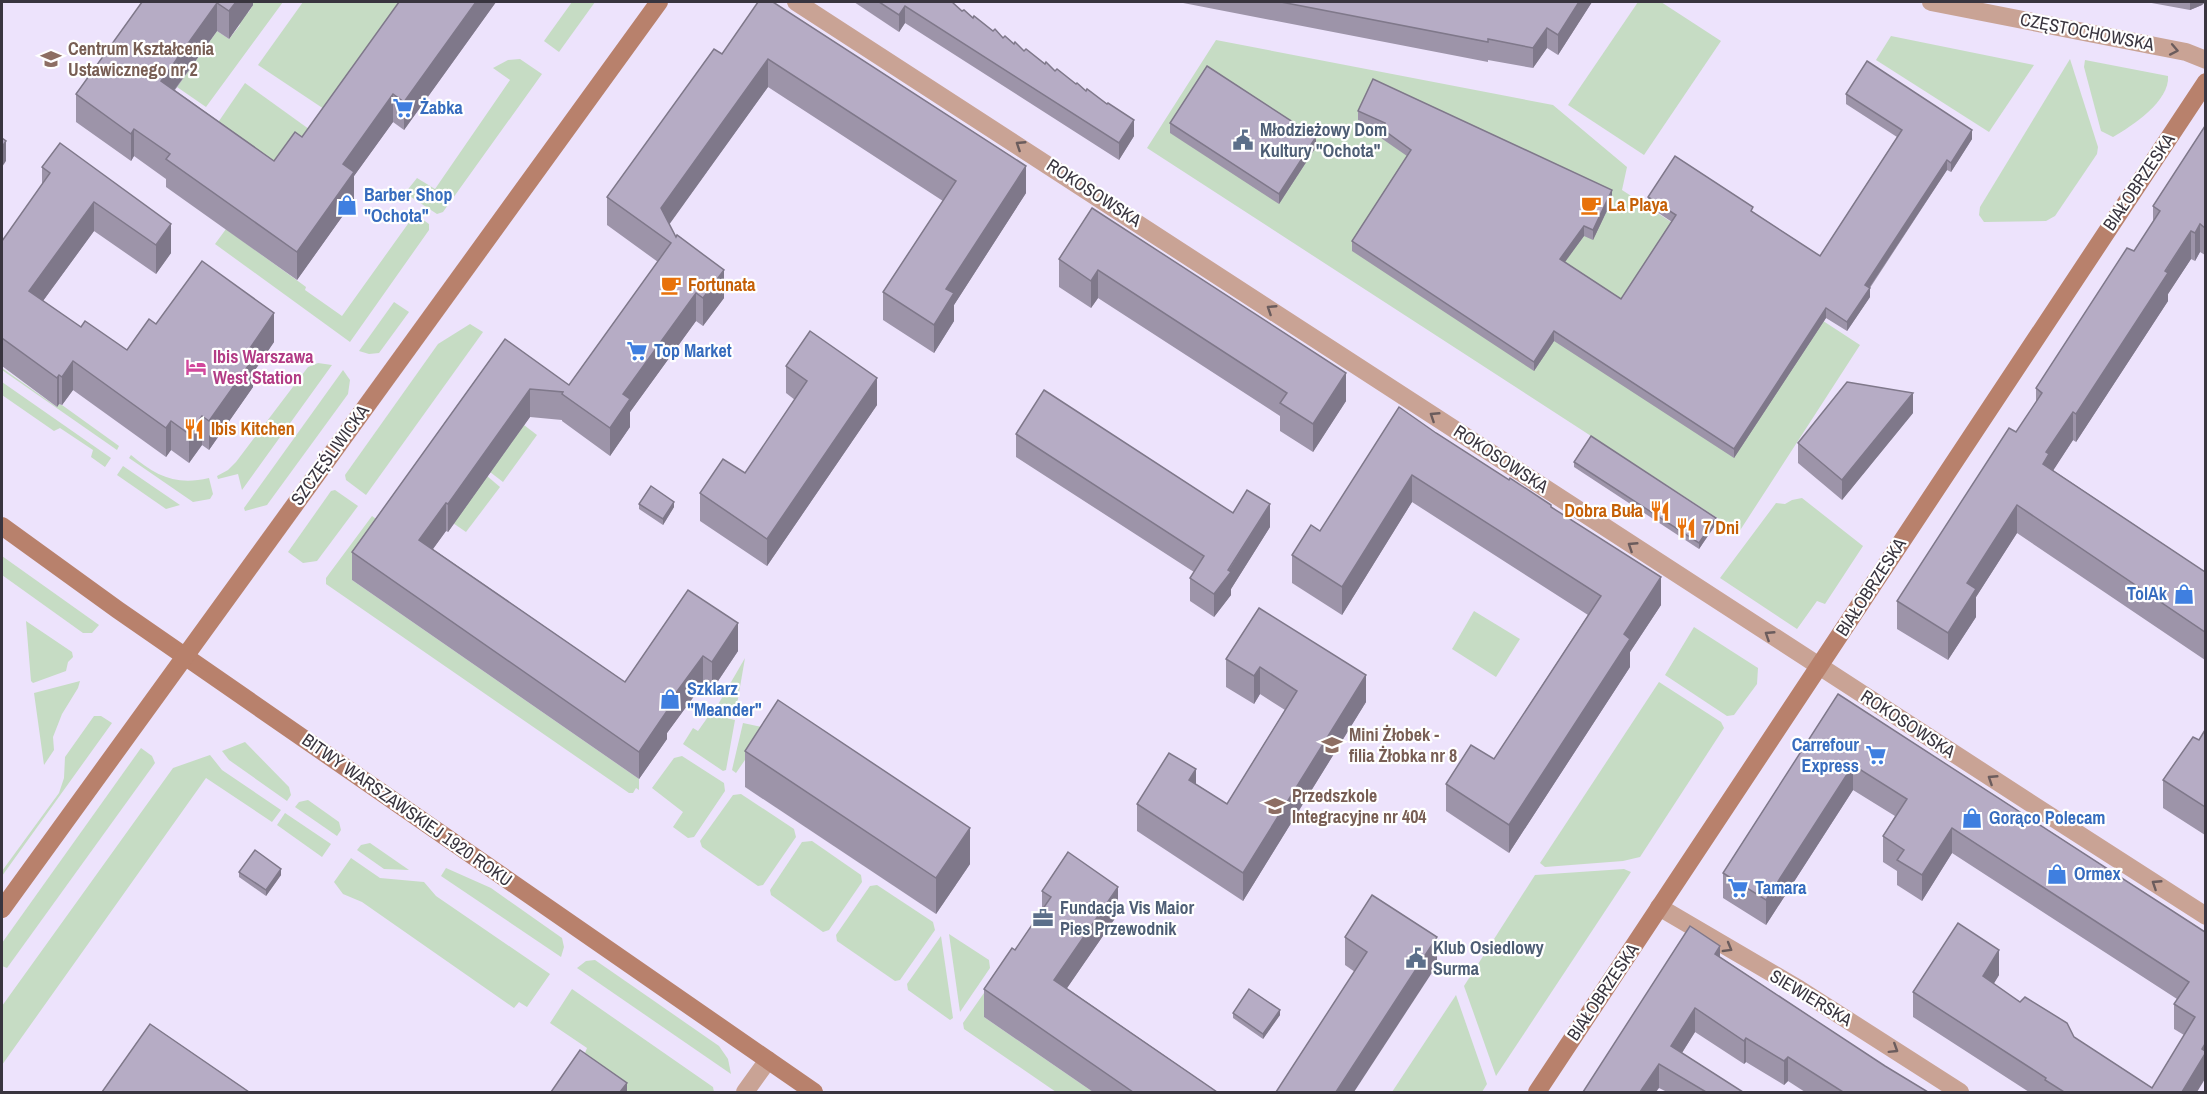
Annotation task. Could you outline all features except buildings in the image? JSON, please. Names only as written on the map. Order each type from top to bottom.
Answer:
[{"type":"street","name":"SZCZĘŚLIWICKA","points":[[2,909],[659,2]]},
{"type":"street","name":"ROKOSOWSKA","points":[[796,2],[1104,199],[1818,667],[2205,916]]},
{"type":"street","name":"CZĘSTOCHOWSKA","points":[[1931,2],[2186,52],[2205,60]]},
{"type":"street","name":"BIAŁOBRZESKA","points":[[1536,1092],[2205,82]]},
{"type":"street","name":"BITWY WARSZAWSKIEJ 1920 ROKU","points":[[2,526],[184,656],[814,1092]]},
{"type":"street","name":"SIEWIERSKA","points":[[1659,907],[1798,989],[1960,1092]]},
{"type":"street","points":[[745,1092],[768,1060]]},
{"type":"green space","points":[[249,2],[283,2],[206,107],[177,87],[217,31],[229,39],[240,25],[234,20],[242,9],[248,13],[253,5]]},
{"type":"green space","points":[[303,2],[419,2],[336,117],[258,65]]},
{"type":"green space","points":[[572,2],[595,2],[559,52],[544,41]]},
{"type":"green space","points":[[1638,2],[1661,2],[1721,41],[1644,155],[1568,105]]},
{"type":"green space","points":[[1891,36],[2034,65],[1989,132],[1876,60]]},
{"type":"green space","points":[[1216,40],[1553,105],[1627,167],[1622,190],[1860,345],[1739,532],[1147,148]]},
{"type":"green space","points":[[520,59],[542,74],[443,212],[437,214],[405,193],[417,178],[435,189],[510,80],[493,68],[508,60]]},
{"type":"green space","points":[[2070,59],[2098,147],[2097,154],[2055,216],[2046,221],[1984,222],[1979,215],[1980,207]]},
{"type":"green space","points":[[2085,60],[2168,76],[2167,85],[2163,95],[2148,112],[2113,137],[2101,131],[2084,67]]},
{"type":"green space","points":[[245,83],[313,132],[274,189],[206,140]]},
{"type":"green space","points":[[415,214],[429,224],[429,230],[350,342],[215,244],[226,229],[342,316]]},
{"type":"green space","points":[[394,302],[409,312],[379,353],[369,354],[359,351]]},
{"type":"green space","points":[[470,324],[483,332],[366,495],[346,480],[345,475],[438,344]]},
{"type":"green space","points":[[318,363],[332,365],[242,490],[238,474],[218,479],[217,476],[236,462],[308,367]]},
{"type":"green space","points":[[2,368],[57,407],[59,404],[62,405],[119,446],[117,450],[2,370]]},
{"type":"green space","points":[[343,370],[350,380],[348,394],[267,505],[245,511],[244,508]]},
{"type":"green space","points":[[2,382],[111,458],[105,467],[91,457],[93,450],[60,428],[54,431],[2,395]]},
{"type":"green space","points":[[524,425],[537,435],[503,482],[490,472]]},
{"type":"green space","points":[[131,455],[158,474],[176,480],[209,478],[213,494],[210,499],[193,502],[129,458]]},
{"type":"green space","points":[[123,466],[180,505],[166,509],[117,475]]},
{"type":"green space","points":[[487,476],[500,487],[466,532],[453,523]]},
{"type":"green space","points":[[335,490],[358,506],[317,561],[303,563],[288,552],[331,491]]},
{"type":"green space","points":[[1802,498],[1863,546],[1825,604],[1817,601],[1797,629],[1720,578],[1776,503],[1785,504]]},
{"type":"green space","points":[[372,516],[398,534],[352,580],[639,779],[639,790],[636,788],[633,793],[629,793],[326,584],[326,578]]},
{"type":"green space","points":[[2,556],[99,625],[92,633],[83,633],[2,575]]},
{"type":"green space","points":[[1474,611],[1520,639],[1496,677],[1452,649]]},
{"type":"green space","points":[[26,621],[72,652],[73,657],[68,662],[66,671],[33,683],[31,681]]},
{"type":"green space","points":[[1694,627],[1758,668],[1757,684],[1734,715],[1727,716],[1665,675]]},
{"type":"green space","points":[[745,658],[736,710],[733,712],[716,708]]},
{"type":"green space","points":[[80,681],[62,714],[53,737],[54,750],[44,765],[34,693]]},
{"type":"green space","points":[[1659,682],[1721,722],[1724,728],[1640,857],[1623,861],[1545,867],[1540,863]]},
{"type":"green space","points":[[710,714],[735,720],[726,770],[723,771],[683,744],[693,728],[698,731]]},
{"type":"green space","points":[[94,716],[101,716],[112,723],[2,876],[2,871],[59,793],[64,778],[65,757]]},
{"type":"green space","points":[[743,723],[767,728],[736,773],[732,770]]},
{"type":"green space","points":[[245,742],[289,787],[291,795],[287,801],[229,760],[222,751]]},
{"type":"green space","points":[[141,748],[152,756],[155,763],[7,968],[2,966],[2,943]]},
{"type":"green space","points":[[210,755],[222,770],[281,810],[272,822],[206,778],[2,1065],[2,1006],[173,768]]},
{"type":"green space","points":[[682,756],[724,783],[725,791],[694,837],[688,838],[673,827],[683,812],[652,788],[674,758]]},
{"type":"green space","points":[[741,794],[794,829],[796,837],[763,885],[758,886],[702,847],[700,841],[733,795]]},
{"type":"green space","points":[[308,800],[339,822],[341,830],[337,836],[295,807],[299,802]]},
{"type":"green space","points":[[285,813],[331,844],[322,857],[277,825]]},
{"type":"green space","points":[[812,841],[861,875],[862,882],[829,930],[823,932],[771,895],[770,890],[802,842]]},
{"type":"green space","points":[[370,843],[409,870],[384,869],[357,850],[361,845]]},
{"type":"green space","points":[[351,858],[380,878],[424,882],[436,896],[550,974],[527,1007],[519,1002],[514,1008],[362,902],[343,894],[334,882]]},
{"type":"green space","points":[[446,868],[491,888],[562,938],[564,947],[561,957],[441,876]]},
{"type":"green space","points":[[1624,869],[1631,872],[1496,1076],[1464,986],[1535,875]]},
{"type":"green space","points":[[877,885],[933,922],[935,930],[900,980],[895,981],[837,941],[836,935],[870,886]]},
{"type":"green space","points":[[949,934],[989,960],[990,968],[960,1012]]},
{"type":"green space","points":[[941,936],[953,1018],[950,1020],[908,990],[907,984]]},
{"type":"green space","points":[[595,960],[719,1046],[728,1059],[731,1074],[577,968],[586,961]]},
{"type":"green space","points":[[998,973],[984,1017],[1093,1092],[1056,1092],[964,1029],[963,1023]]},
{"type":"green space","points":[[572,989],[713,1087],[714,1092],[618,1092],[580,1066],[587,1048],[550,1023]]},
{"type":"green space","points":[[1456,995],[1487,1084],[1482,1092],[1392,1092]]},
{"type":"place","name":"Centrum Kształcenia Ustawicznego nr 2","points":[[51,59]]},
{"type":"place","name":"Żabka","points":[[403,108]]},
{"type":"place","name":"Młodzieżowy Dom Kultury \"Ochota\"","points":[[1243,140]]},
{"type":"place","name":"Barber Shop \"Ochota\"","points":[[347,205]]},
{"type":"place","name":"La Playa","points":[[1591,205]]},
{"type":"place","name":"Fortunata","points":[[671,285]]},
{"type":"place","name":"Top Market","points":[[637,351]]},
{"type":"place","name":"Ibis Warszawa West Station","points":[[196,367]]},
{"type":"place","name":"Ibis Kitchen","points":[[194,429]]},
{"type":"place","name":"Dobra Buła","points":[[1660,511]]},
{"type":"place","name":"7 Dni","points":[[1686,528]]},
{"type":"place","name":"TolAk","points":[[2184,594]]},
{"type":"place","name":"Szklarz \"Meander\"","points":[[670,699]]},
{"type":"place","name":"Mini Żłobek - filia Żłobka nr 8","points":[[1332,745]]},
{"type":"place","name":"Carrefour Express","points":[[1876,755]]},
{"type":"place","name":"Przedszkole Integracyjne nr 404","points":[[1275,806]]},
{"type":"place","name":"Gorąco Polecam","points":[[1972,818]]},
{"type":"place","name":"Ormex","points":[[2057,874]]},
{"type":"place","name":"Tamara","points":[[1738,888]]},
{"type":"place","name":"Fundacja Vis Maior Pies Przewodnik","points":[[1043,918]]},
{"type":"place","name":"Klub Osiedlowy Surma","points":[[1416,958]]}]
